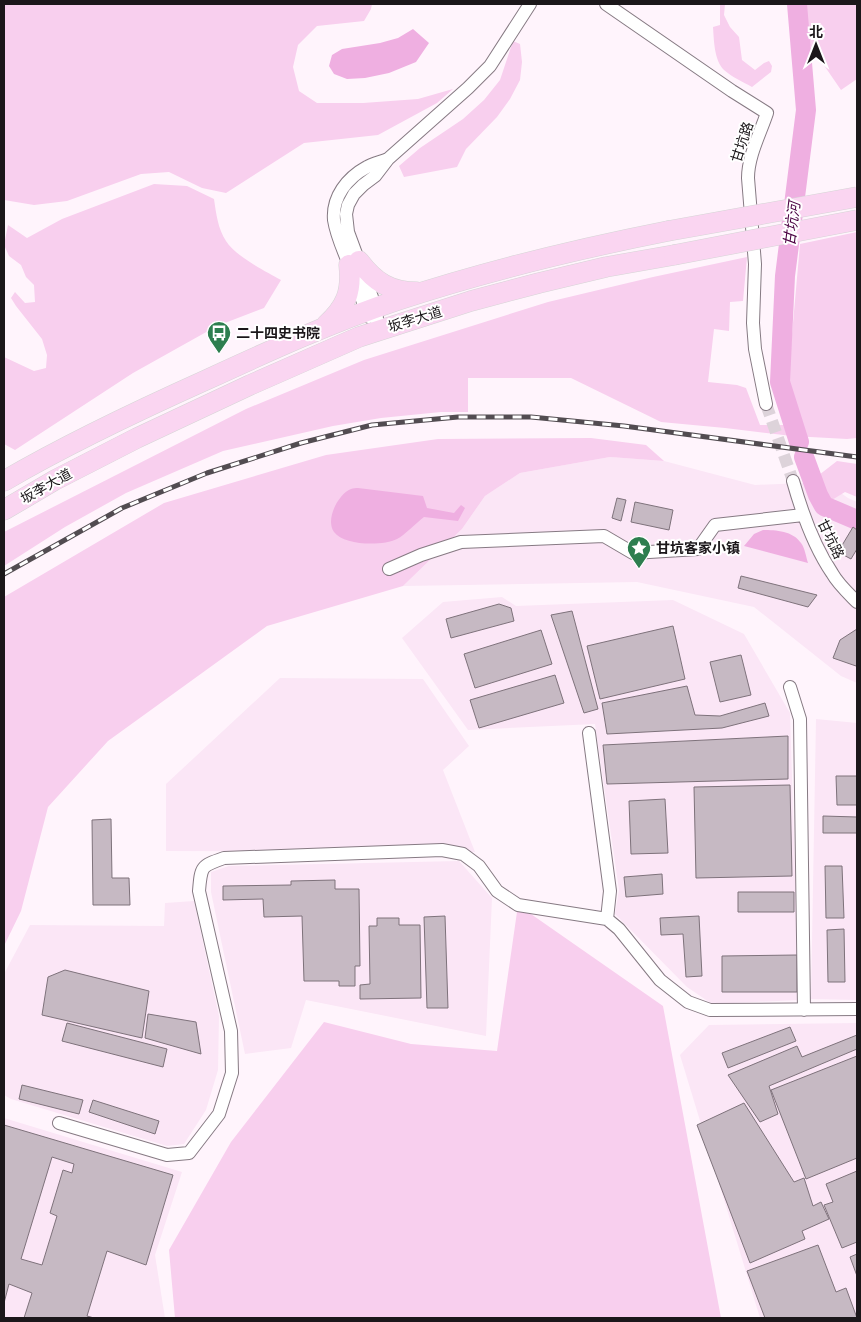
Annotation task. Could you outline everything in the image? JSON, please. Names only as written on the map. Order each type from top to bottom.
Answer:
[{"type":"main road","name":"坂李大道","points":[[4,482],[42,459],[126,416],[237,365],[322,329],[426,291],[532,261],[600,245],[857,197]]},
{"type":"main road","name":"坂李大道","points":[[4,510],[55,480],[137,438],[250,385],[378,330],[471,301],[606,267],[857,220]]},
{"type":"main road","points":[[322,329],[336,317],[343,307],[354,263],[385,285],[397,290],[411,292],[426,291]]},
{"type":"street","points":[[378,330],[354,263],[346,214],[348,205],[354,194],[375,176],[388,159],[490,66],[530,4]]},
{"type":"street","name":"甘坑路","points":[[606,4],[767,113],[748,169],[755,264],[753,323],[755,349],[766,404]]},
{"type":"street","name":"甘坑路","points":[[793,481],[803,515],[832,574],[857,602]]},
{"type":"street","points":[[389,569],[421,555],[461,542],[604,536],[633,553],[698,549],[715,525],[803,515]]},
{"type":"street","points":[[790,688],[800,719],[804,1010]]},
{"type":"street","points":[[589,733],[610,891],[607,920]]},
{"type":"street","points":[[58,1123],[167,1156],[189,1153],[219,1114],[232,1072],[231,1032],[199,891],[200,873],[208,863],[224,858],[442,850],[463,854],[479,866],[498,891],[518,905],[607,920],[619,930],[660,980],[688,1002],[710,1010],[857,1009]]},
{"type":"shaded area","points":[[4,4],[372,4],[364,21],[317,26],[298,45],[293,67],[299,91],[317,103],[363,103],[418,99],[453,89],[437,103],[378,135],[304,143],[226,193],[202,188],[169,172],[141,174],[67,201],[34,205],[4,200]]},
{"type":"shaded area","points":[[720,4],[725,4],[724,15],[730,27],[739,37],[742,60],[755,70],[769,61],[772,66],[771,72],[752,87],[727,73],[718,61],[713,27],[720,25]]},
{"type":"shaded area","points":[[806,4],[857,4],[857,79],[841,90],[810,45]]},
{"type":"shaded area","points":[[413,29],[429,43],[416,62],[389,73],[365,78],[347,79],[334,74],[329,66],[332,55],[342,49],[398,38]]},
{"type":"shaded area","points":[[513,41],[520,44],[522,62],[520,80],[510,99],[497,117],[466,149],[457,167],[404,177],[399,166],[420,148],[463,119],[484,100],[500,80]]},
{"type":"shaded area","points":[[154,184],[187,186],[214,199],[219,226],[230,247],[251,263],[281,280],[264,308],[217,326],[133,373],[15,450],[4,444],[4,357],[34,371],[46,368],[47,355],[42,339],[11,298],[15,292],[25,303],[35,302],[34,285],[26,277],[21,265],[9,256],[4,245],[8,225],[27,238],[62,219]]},
{"type":"shaded area","points":[[857,232],[857,438],[792,436],[661,422],[571,378],[468,378],[468,412],[441,412],[381,418],[333,426],[223,451],[126,493],[65,527],[4,566],[4,532],[246,409],[364,360],[548,302],[747,257],[743,301],[730,302],[729,331],[714,329],[708,382],[737,385],[746,388],[760,425],[798,425],[787,391],[800,244]]},
{"type":"shaded area","points":[[591,438],[646,445],[664,461],[610,457],[520,473],[485,496],[462,529],[403,586],[267,626],[108,741],[48,807],[21,911],[4,946],[4,597],[164,503],[326,455],[438,439]]},
{"type":"shaded area","name":"甘坑客家小镇","points":[[610,457],[664,461],[755,485],[825,482],[857,502],[857,683],[841,676],[754,607],[637,582],[403,586],[462,529],[485,496],[520,473]]},
{"type":"shaded area","points":[[837,461],[857,464],[857,497],[845,492],[827,503],[820,489],[819,475]]},
{"type":"shaded area","points":[[358,488],[423,496],[427,508],[454,513],[461,505],[465,508],[458,521],[424,517],[397,539],[374,544],[355,542],[339,537],[334,532],[331,521],[334,508],[342,496],[351,489]]},
{"type":"shaded area","points":[[763,530],[779,531],[794,536],[802,545],[808,563],[744,546],[754,534]]},
{"type":"shaded area","points":[[502,597],[516,606],[673,600],[744,634],[790,713],[799,1000],[712,1004],[687,987],[615,914],[619,890],[595,724],[468,730],[402,638],[443,602]]},
{"type":"shaded area","points":[[280,678],[423,679],[469,746],[443,770],[475,852],[166,851],[166,784]]},
{"type":"shaded area","points":[[816,719],[857,723],[857,1000],[811,999]]},
{"type":"shaded area","points":[[459,861],[492,898],[486,1036],[306,1000],[291,1048],[245,1054],[211,892],[211,872],[229,866]]},
{"type":"shaded area","points":[[194,901],[219,1016],[218,1070],[206,1110],[184,1144],[167,1146],[11,1099],[4,1095],[4,974],[30,925],[164,926],[165,903]]},
{"type":"shaded area","points":[[518,905],[663,1006],[721,1318],[175,1318],[169,1250],[231,1142],[324,1022],[411,1044],[497,1051]]},
{"type":"shaded area","points":[[857,1023],[857,1318],[760,1318],[680,1055],[709,1025]]},
{"type":"shaded area","points":[[4,1118],[182,1172],[155,1255],[165,1318],[4,1318]]},
{"type":"building","points":[[617,498],[626,500],[621,521],[612,518]]},
{"type":"building","points":[[635,502],[673,510],[669,530],[631,522]]},
{"type":"building","points":[[853,527],[857,530],[857,549],[851,559],[838,552]]},
{"type":"building","points":[[741,576],[817,595],[808,607],[738,588]]},
{"type":"building","points":[[499,604],[511,608],[514,621],[451,638],[446,619]]},
{"type":"building","points":[[572,611],[598,709],[584,713],[551,615]]},
{"type":"building","points":[[673,626],[685,679],[600,699],[587,646]]},
{"type":"building","points":[[857,629],[856,666],[833,658],[840,640]]},
{"type":"building","points":[[541,630],[552,664],[475,688],[464,654]]},
{"type":"building","points":[[741,655],[751,695],[720,702],[710,662]]},
{"type":"building","points":[[555,675],[564,703],[479,728],[470,700]]},
{"type":"building","points":[[687,686],[695,715],[720,716],[765,703],[769,716],[722,728],[607,734],[602,703]]},
{"type":"building","points":[[788,736],[788,779],[607,784],[603,745]]},
{"type":"building","points":[[836,776],[857,776],[857,805],[837,805]]},
{"type":"building","points":[[790,785],[792,876],[696,878],[694,787]]},
{"type":"building","points":[[665,799],[668,853],[631,854],[629,801]]},
{"type":"building","points":[[823,816],[857,817],[857,833],[823,833]]},
{"type":"building","points":[[111,819],[112,878],[129,878],[130,905],[93,905],[92,820]]},
{"type":"building","points":[[825,866],[842,866],[844,918],[826,918]]},
{"type":"building","points":[[662,874],[663,894],[626,897],[624,877]]},
{"type":"building","points":[[335,880],[335,889],[359,889],[360,966],[355,966],[355,986],[339,986],[339,981],[304,981],[302,916],[264,917],[263,899],[223,900],[223,886],[291,885],[291,881]]},
{"type":"building","points":[[738,892],[794,892],[794,912],[738,912]]},
{"type":"building","points":[[445,916],[448,1008],[427,1008],[424,917]]},
{"type":"building","points":[[699,916],[702,976],[686,977],[683,934],[661,935],[660,918]]},
{"type":"building","points":[[377,918],[399,918],[399,925],[420,925],[421,998],[360,999],[360,985],[370,984],[369,926],[377,926]]},
{"type":"building","points":[[844,929],[845,982],[828,982],[827,930]]},
{"type":"building","points":[[797,955],[797,992],[722,992],[722,956]]},
{"type":"building","points":[[65,970],[149,991],[142,1038],[42,1015],[48,977]]},
{"type":"building","points":[[148,1014],[196,1022],[201,1054],[145,1038]]},
{"type":"building","points":[[67,1023],[167,1049],[163,1067],[62,1041]]},
{"type":"building","points":[[790,1027],[796,1041],[728,1068],[722,1053]]},
{"type":"building","points":[[857,1035],[857,1049],[769,1086],[778,1114],[760,1122],[728,1075],[797,1046],[802,1057]]},
{"type":"building","points":[[857,1056],[857,1158],[806,1179],[771,1090]]},
{"type":"building","points":[[22,1085],[83,1100],[79,1114],[19,1099]]},
{"type":"building","points":[[93,1100],[159,1121],[155,1134],[89,1112]]},
{"type":"building","points":[[744,1103],[794,1182],[804,1178],[813,1206],[821,1202],[829,1219],[802,1231],[805,1239],[750,1263],[697,1125]]},
{"type":"building","points":[[4,1125],[173,1175],[146,1265],[107,1251],[87,1316],[94,1318],[24,1318],[32,1293],[9,1284],[4,1303]],"holes":[[[52,1157],[74,1164],[72,1173],[63,1170],[50,1213],[57,1216],[42,1265],[21,1259]]]},
{"type":"building","points":[[857,1171],[857,1242],[842,1248],[824,1205],[833,1202],[826,1184]]},
{"type":"building","points":[[818,1245],[836,1292],[846,1288],[857,1318],[765,1318],[747,1271]]},
{"type":"building","points":[[857,1254],[857,1276],[850,1257]]},
{"type":"waterway","name":"甘坑河","points":[[797,4],[806,110],[785,276],[780,382],[799,442]]},
{"type":"waterway","name":"甘坑河","points":[[804,457],[824,506],[857,520]]},
{"type":"tunnel","points":[[766,404],[793,481]]},
{"type":"railway","points":[[4,574],[122,508],[207,473],[301,443],[372,425],[458,417],[531,417],[624,426],[857,457]]},
{"type":"place","name":"二十四史书院","points":[[219,354]]},
{"type":"place","name":"甘坑客家小镇","points":[[639,569]]}]
